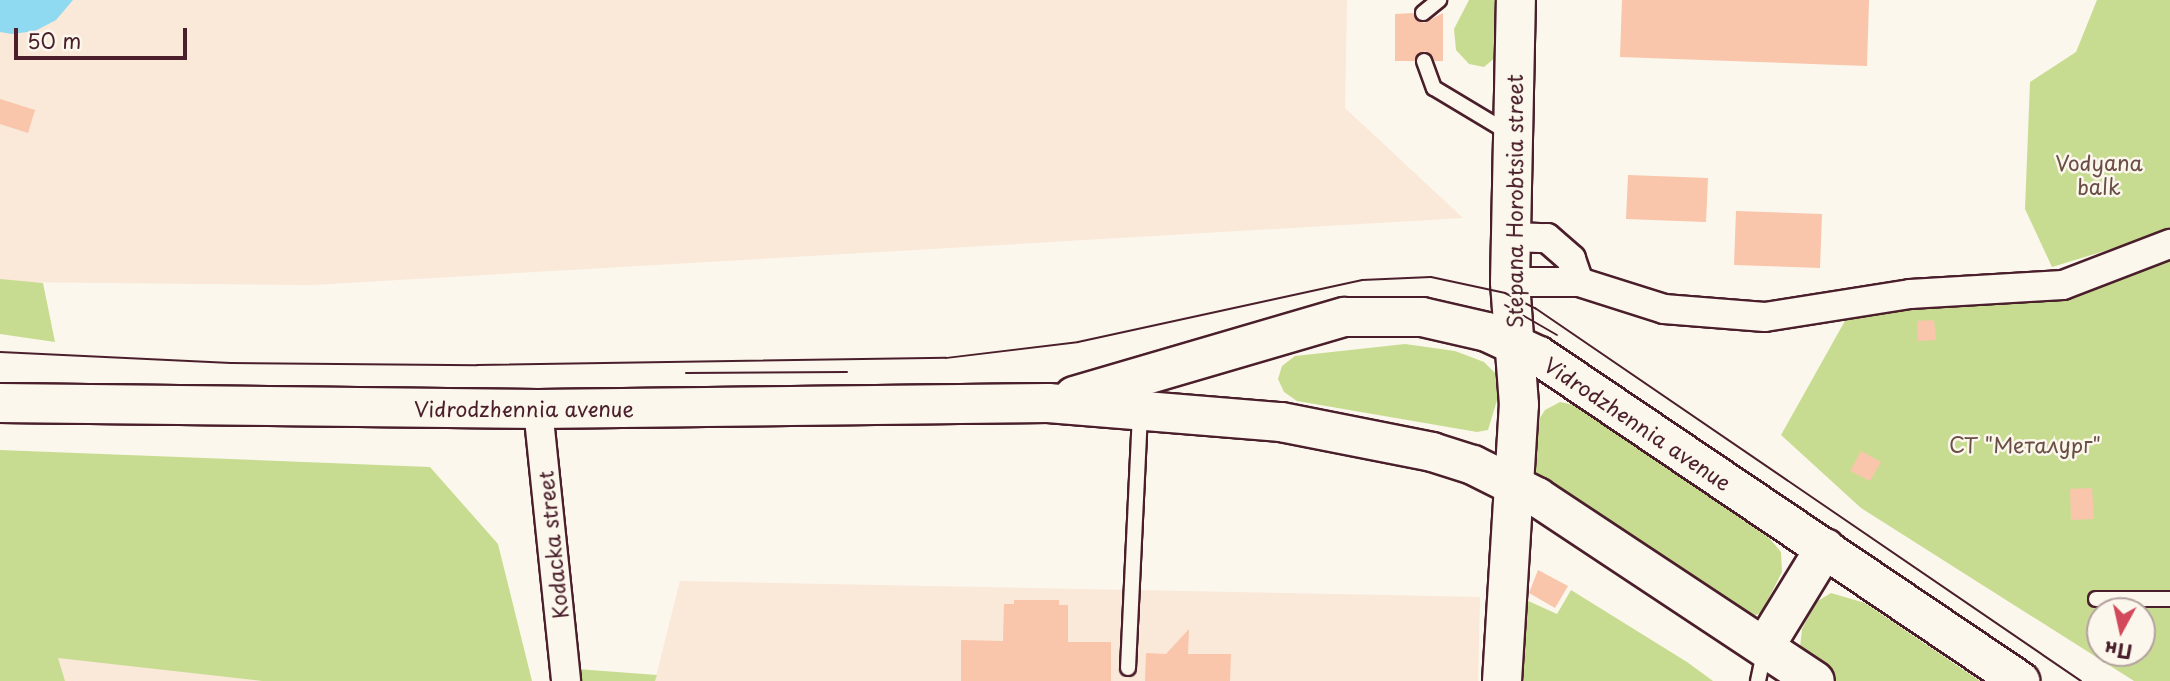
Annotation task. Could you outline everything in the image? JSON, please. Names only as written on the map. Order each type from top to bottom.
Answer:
[{"type":"street","name":"Stepana Horobtsia street","points":[[1502,681],[1519,405],[1510,282],[1516,0]]},
{"type":"street","points":[[1511,237],[1547,238],[1562,247],[1579,282]]},
{"type":"street","points":[[1510,282],[1579,282],[1664,309],[1765,317],[1910,294],[2063,285],[2170,244]]},
{"type":"street","name":"Vidrodzhennia avenue","points":[[1048,403],[1345,317],[1422,317],[1488,332],[1539,356],[2021,681]]},
{"type":"street","name":"Vidrodzhennia avenue","points":[[0,403],[538,409],[1048,403],[1281,422],[1432,452],[1514,485],[1761,664],[1815,681]]},
{"type":"street","name":"Kodacka street","points":[[538,409],[566,681]]},
{"type":"street","points":[[1761,664],[1825,548]]},
{"type":"lane","points":[[1423,13],[1439,0]]},
{"type":"lane","points":[[1424,61],[1434,88],[1513,135]]},
{"type":"lane","points":[[1128,668],[1140,411]]},
{"type":"shaded area","points":[[0,0],[1347,0],[1345,108],[1463,218],[312,285],[9,282],[0,279]]},
{"type":"shaded area","points":[[680,581],[1480,597],[1478,681],[655,681]]},
{"type":"shaded area","points":[[0,637],[58,657],[262,681],[0,681]]},
{"type":"green space","points":[[1469,0],[1503,0],[1497,56],[1484,67],[1469,64],[1456,50],[1454,29]]},
{"type":"green space","name":"Vodyana balk","points":[[2097,0],[2170,0],[2170,231],[2052,267],[2025,209],[2030,82],[2076,52]]},
{"type":"green space","name":"СТ \"Металург\"","points":[[2170,253],[2170,681],[2134,681],[2112,667],[2156,667],[2156,597],[2086,597],[2086,651],[1861,508],[1781,435],[1846,319],[1913,303],[2043,301]]},
{"type":"green space","points":[[0,279],[43,283],[55,342],[0,334]]},
{"type":"green space","points":[[1405,344],[1455,351],[1484,362],[1498,376],[1498,397],[1488,430],[1477,432],[1297,401],[1284,392],[1278,379],[1282,366],[1295,356]]},
{"type":"green space","points":[[1560,402],[1578,406],[1769,538],[1781,552],[1782,572],[1761,613],[1746,619],[1534,479],[1534,427],[1545,410]]},
{"type":"green space","points":[[0,450],[430,467],[498,544],[532,681],[262,681],[58,658],[65,681],[0,681]]},
{"type":"green space","points":[[1571,590],[1713,681],[1517,681],[1524,599],[1557,614]]},
{"type":"green space","points":[[1831,593],[1865,603],[1980,681],[1831,681],[1803,662],[1800,648],[1802,629],[1816,602]]},
{"type":"green space","points":[[577,669],[657,675],[655,681],[578,681]]},
{"type":"water","points":[[0,0],[73,0],[56,20],[35,31],[12,34],[0,32]]},
{"type":"building","points":[[1622,0],[1869,0],[1867,66],[1620,57]]},
{"type":"building","points":[[1414,13],[1424,23],[1443,13],[1443,61],[1434,61],[1425,51],[1415,61],[1395,61],[1395,14]]},
{"type":"building","points":[[0,99],[35,110],[28,133],[0,124]]},
{"type":"building","points":[[1628,175],[1708,178],[1706,222],[1626,219]]},
{"type":"building","points":[[1736,211],[1822,214],[1820,268],[1734,265]]},
{"type":"building","points":[[1934,320],[1936,340],[1918,341],[1917,321]]},
{"type":"building","points":[[1861,451],[1881,462],[1870,481],[1850,471]]},
{"type":"building","points":[[2092,488],[2094,519],[2071,520],[2070,489]]},
{"type":"building","points":[[1538,570],[1568,586],[1555,608],[1529,593]]},
{"type":"building","points":[[1014,600],[1059,600],[1059,605],[1068,605],[1068,642],[1111,642],[1111,681],[961,681],[961,640],[1003,641],[1004,604],[1014,604]]},
{"type":"building","points":[[1189,629],[1188,654],[1231,654],[1230,681],[1145,681],[1146,653],[1166,654]]},
{"type":"tram line","points":[[0,352],[231,363],[477,365],[946,358],[1078,342],[1362,280],[1431,277],[1505,293],[1535,308],[2081,681]]},
{"type":"tram line","points":[[1505,305],[1557,335]]},
{"type":"tram line","points":[[686,373],[847,372]]}]
